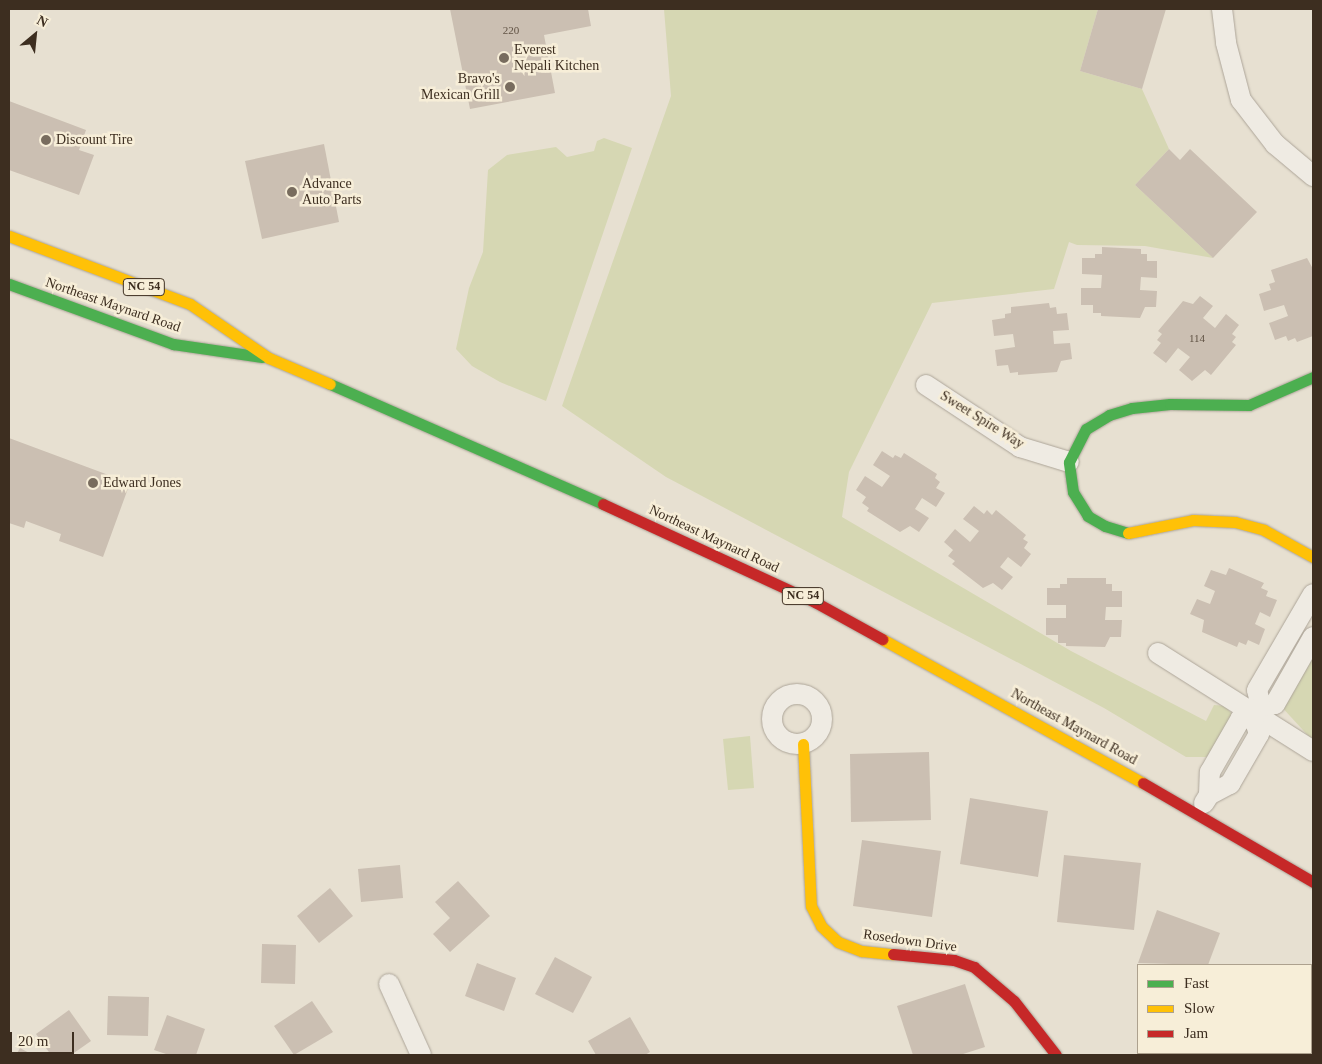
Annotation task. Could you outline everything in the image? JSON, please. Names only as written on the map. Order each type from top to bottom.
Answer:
[{"type":"main road","name":"Northeast Maynard Road","points":[[9,236],[190,304],[269,358],[538,474],[815,602],[1198,814],[1313,882]]},
{"type":"main road","name":"Northeast Maynard Road","points":[[9,284],[173,344],[269,358]]},
{"type":"main road","points":[[1313,377],[1249,405],[1170,404],[1132,408],[1109,415],[1086,429],[1069,462],[1073,492],[1088,516],[1105,526],[1126,533],[1193,520],[1235,522],[1264,530],[1313,557]]},
{"type":"main road","name":"Rosedown Drive","points":[[803,744],[808,883],[811,906],[821,926],[838,942],[862,952],[954,960],[974,967],[1014,1001],[1056,1055]]},
{"type":"street","points":[[1222,9],[1226,43],[1241,100],[1276,144],[1313,176]]},
{"type":"street","name":"Sweet Spire Way","points":[[926,385],[1020,447],[1069,462]]},
{"type":"street","points":[[1257,713],[1257,690],[1313,594]]},
{"type":"street","points":[[1198,814],[1209,795],[1210,772],[1241,718],[1275,704],[1313,637]]},
{"type":"street","points":[[1158,653],[1257,713],[1313,751]]},
{"type":"street","points":[[389,984],[422,1055]]},
{"type":"green space","points":[[664,9],[1098,9],[1080,71],[1142,89],[1169,149],[1135,185],[1213,258],[1145,246],[1077,245],[1069,242],[1054,289],[932,303],[849,472],[842,517],[1071,651],[1206,721],[1214,705],[1225,706],[1231,713],[1231,722],[1208,757],[1186,757],[1104,708],[666,477],[562,406],[671,96]]},
{"type":"green space","points":[[604,138],[632,148],[546,401],[500,382],[472,366],[456,349],[469,288],[483,252],[488,170],[507,155],[556,147],[567,157],[594,151],[597,141]]},
{"type":"green space","points":[[1313,645],[1313,741],[1279,704]]},
{"type":"green space","points":[[750,736],[754,788],[728,790],[723,739]]},
{"type":"building","points":[[450,9],[588,9],[591,26],[544,35],[555,93],[470,109]]},
{"type":"building","points":[[1098,9],[1166,9],[1142,89],[1080,71]]},
{"type":"building","name":"Discount Tire","points":[[9,101],[86,130],[79,150],[94,155],[79,195],[9,170]]},
{"type":"building","name":"Advance Auto Parts","points":[[324,144],[339,222],[262,239],[245,161]]},
{"type":"building","points":[[1169,149],[1180,160],[1190,149],[1257,212],[1213,258],[1135,185]]},
{"type":"building","points":[[1102,247],[1141,249],[1141,254],[1147,254],[1147,261],[1157,261],[1157,278],[1141,277],[1140,290],[1157,291],[1156,307],[1145,307],[1140,318],[1101,316],[1101,313],[1093,313],[1093,305],[1081,305],[1081,288],[1101,288],[1102,275],[1082,274],[1082,258],[1095,258],[1095,254],[1102,254]]},
{"type":"building","points":[[1307,258],[1313,269],[1313,336],[1297,342],[1295,338],[1288,341],[1286,336],[1275,340],[1269,323],[1288,316],[1284,305],[1264,311],[1259,294],[1271,290],[1269,284],[1275,282],[1271,270]]},
{"type":"building","points":[[1200,296],[1213,306],[1203,318],[1215,328],[1226,314],[1239,325],[1232,334],[1236,337],[1232,342],[1236,345],[1211,375],[1205,370],[1192,381],[1179,370],[1190,357],[1178,348],[1166,363],[1153,353],[1161,343],[1157,340],[1162,334],[1158,331],[1183,301],[1193,304]]},
{"type":"building","points":[[1049,303],[1050,308],[1056,307],[1057,314],[1067,313],[1069,330],[1053,331],[1054,344],[1070,343],[1072,359],[1061,361],[1057,372],[1018,375],[1018,372],[1010,373],[1008,365],[997,366],[995,350],[1015,347],[1013,334],[994,336],[992,320],[1005,318],[1005,314],[1011,313],[1011,307]]},
{"type":"building","points":[[9,438],[130,483],[103,557],[59,541],[61,534],[26,521],[24,528],[9,523]]},
{"type":"building","points":[[882,451],[893,458],[895,455],[901,458],[904,453],[937,474],[935,478],[940,482],[936,488],[945,493],[936,507],[922,498],[915,509],[929,518],[919,532],[910,526],[900,532],[867,511],[869,508],[862,503],[866,497],[856,490],[865,476],[882,487],[890,476],[873,465]]},
{"type":"building","points":[[974,506],[984,514],[987,510],[992,515],[996,510],[1026,535],[1023,539],[1028,542],[1024,548],[1031,554],[1021,567],[1008,557],[1000,567],[1013,577],[1002,590],[993,583],[983,588],[952,564],[955,561],[948,556],[953,550],[944,542],[955,529],[970,542],[979,531],[963,519]]},
{"type":"building","points":[[1229,568],[1264,583],[1261,588],[1268,591],[1266,596],[1277,600],[1270,617],[1260,612],[1255,624],[1265,629],[1259,645],[1248,640],[1246,645],[1239,642],[1237,647],[1202,632],[1204,620],[1190,614],[1197,599],[1210,604],[1215,591],[1204,586],[1211,570],[1226,575]]},
{"type":"building","points":[[1067,578],[1106,578],[1106,584],[1112,584],[1112,591],[1122,591],[1122,607],[1106,607],[1105,620],[1122,620],[1121,637],[1110,637],[1105,647],[1066,646],[1066,643],[1058,643],[1058,635],[1046,635],[1046,618],[1066,618],[1066,605],[1047,605],[1047,588],[1060,588],[1060,584],[1067,584]]},
{"type":"building","points":[[929,752],[931,820],[851,822],[850,754]]},
{"type":"building","points":[[970,798],[1048,811],[1038,877],[960,864]]},
{"type":"building","points":[[862,840],[941,851],[932,917],[853,906]]},
{"type":"building","points":[[1064,855],[1141,863],[1134,930],[1057,922]]},
{"type":"building","points":[[400,865],[403,898],[361,902],[358,869]]},
{"type":"building","points":[[458,881],[490,916],[450,952],[433,934],[450,918],[435,902]]},
{"type":"building","points":[[330,888],[353,916],[319,943],[297,916]]},
{"type":"building","points":[[1157,910],[1220,933],[1208,964],[1138,963]]},
{"type":"building","points":[[262,944],[296,945],[295,984],[261,983]]},
{"type":"building","points":[[555,957],[592,977],[573,1013],[535,994]]},
{"type":"building","points":[[477,963],[516,978],[504,1011],[465,996]]},
{"type":"building","points":[[965,984],[985,1047],[960,1055],[913,1055],[897,1006]]},
{"type":"building","points":[[108,996],[149,997],[148,1036],[107,1035]]},
{"type":"building","points":[[312,1001],[333,1032],[294,1055],[274,1026]]},
{"type":"building","points":[[69,1010],[91,1041],[71,1055],[51,1055],[36,1034]]},
{"type":"building","points":[[167,1015],[205,1029],[196,1055],[169,1055],[154,1050]]},
{"type":"building","points":[[630,1017],[650,1052],[645,1055],[596,1055],[588,1041]]},
{"type":"building","points":[[20,1048],[33,1055],[16,1055]]},
{"type":"traffic: fast","points":[[9,284],[173,344],[262,357]]},
{"type":"traffic: fast","points":[[1128,533],[1105,526],[1088,516],[1073,492],[1069,462],[1086,429],[1109,415],[1132,408],[1170,404],[1249,405],[1313,377]]},
{"type":"traffic: fast","points":[[330,384],[603,504]]},
{"type":"traffic: slow","points":[[9,236],[190,304],[269,358],[330,384]]},
{"type":"traffic: slow","points":[[1128,533],[1193,520],[1235,522],[1264,530],[1313,557]]},
{"type":"traffic: slow","points":[[882,639],[1143,783]]},
{"type":"traffic: slow","points":[[803,744],[811,906],[821,926],[838,942],[862,951],[893,954]]},
{"type":"traffic: jam","points":[[603,504],[815,602],[882,639]]},
{"type":"traffic: jam","points":[[1143,783],[1313,882]]},
{"type":"traffic: jam","points":[[893,954],[954,960],[974,967],[1014,1001],[1056,1055]]},
{"type":"place","name":"Everest Nepali Kitchen","points":[[504,58]]},
{"type":"place","name":"Bravo's Mexican Grill","points":[[510,87]]},
{"type":"place","name":"Discount Tire","points":[[46,140]]},
{"type":"place","name":"Advance Auto Parts","points":[[292,192]]},
{"type":"place","name":"Edward Jones","points":[[93,483]]}]
